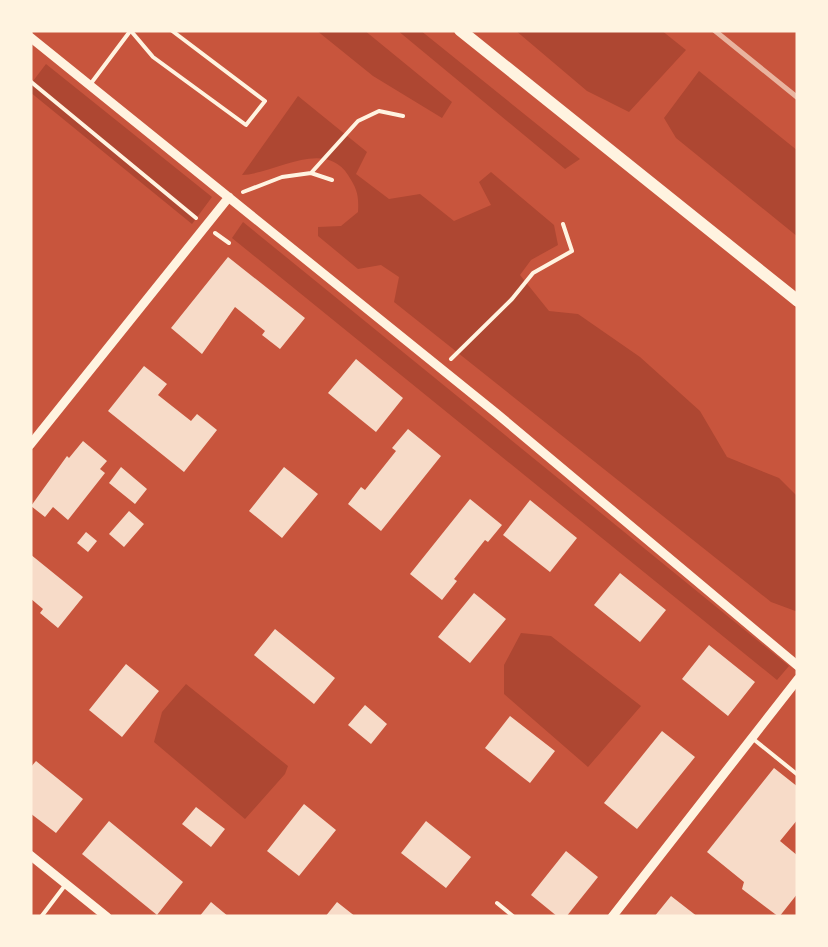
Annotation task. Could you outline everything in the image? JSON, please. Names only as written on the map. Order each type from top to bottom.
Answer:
[{"type":"main road","points":[[460,30],[798,301]]},
{"type":"street","points":[[30,56],[34,40],[798,666]]},
{"type":"street","points":[[30,445],[229,197]]},
{"type":"street","points":[[612,917],[798,679]]},
{"type":"street","points":[[30,854],[107,917]]},
{"type":"lane","points":[[89,87],[131,30],[152,57],[246,126],[265,100],[171,30]]},
{"type":"lane","points":[[752,738],[798,776]]},
{"type":"lane","points":[[40,917],[66,884]]},
{"type":"lane","points":[[497,903],[514,917]]},
{"type":"path","points":[[30,81],[228,244]]},
{"type":"path","points":[[311,173],[358,121],[379,111],[403,116]]},
{"type":"path","points":[[229,197],[282,176],[311,173],[332,180]]},
{"type":"path","points":[[441,370],[533,273],[572,251],[562,224]]},
{"type":"shaded area","points":[[316,30],[364,30],[452,102],[442,118],[373,76]]},
{"type":"shaded area","points":[[397,30],[420,30],[580,159],[565,169]]},
{"type":"shaded area","points":[[515,30],[661,30],[686,50],[629,112],[587,91]]},
{"type":"shaded area","points":[[46,64],[212,197],[192,224],[30,92],[30,85]]},
{"type":"shaded area","points":[[699,71],[798,151],[798,237],[676,138],[664,118]]},
{"type":"shaded area","points":[[298,96],[367,152],[356,174],[389,199],[420,194],[454,221],[491,205],[479,182],[491,172],[554,225],[558,245],[531,260],[520,275],[549,311],[578,314],[640,357],[700,411],[727,457],[779,478],[798,497],[798,612],[771,602],[394,302],[399,277],[381,265],[358,269],[318,236],[318,227],[341,226],[358,212],[355,188],[338,164],[312,158],[242,175]]},
{"type":"shaded area","points":[[243,222],[789,666],[777,680],[232,238]]},
{"type":"shaded area","points":[[521,633],[551,636],[641,706],[588,767],[504,694],[504,665]]},
{"type":"shaded area","points":[[186,684],[288,766],[245,819],[154,742],[162,712]]},
{"type":"building","points":[[228,257],[305,318],[280,349],[235,307],[202,354],[171,328]]},
{"type":"building","points":[[356,359],[403,398],[376,432],[328,393]]},
{"type":"building","points":[[144,366],[167,384],[158,395],[191,421],[197,414],[217,430],[184,472],[108,411]]},
{"type":"building","points":[[408,429],[441,456],[381,531],[348,504],[361,487],[365,490]]},
{"type":"building","points":[[83,441],[107,461],[100,469],[105,473],[68,520],[53,507],[45,517],[31,506],[67,456]]},
{"type":"building","points":[[121,467],[147,489],[135,504],[109,483]]},
{"type":"building","points":[[284,467],[318,494],[282,538],[249,511]]},
{"type":"building","points":[[470,499],[502,525],[488,542],[485,540],[442,600],[410,574]]},
{"type":"building","points":[[530,500],[577,538],[550,572],[503,535]]},
{"type":"building","points":[[129,511],[144,524],[124,547],[109,534]]},
{"type":"building","points":[[86,532],[97,541],[88,552],[77,543]]},
{"type":"building","points":[[30,554],[83,597],[58,628],[30,598]]},
{"type":"building","points":[[620,573],[666,610],[640,642],[594,605]]},
{"type":"building","points":[[474,593],[506,619],[470,663],[438,637]]},
{"type":"building","points":[[275,629],[335,678],[314,704],[254,655]]},
{"type":"building","points":[[709,645],[755,682],[728,716],[682,679]]},
{"type":"building","points":[[126,664],[159,691],[122,737],[89,710]]},
{"type":"building","points":[[365,705],[387,724],[371,744],[348,725]]},
{"type":"building","points":[[510,716],[555,751],[530,783],[485,748]]},
{"type":"building","points":[[662,731],[695,757],[637,829],[604,803]]},
{"type":"building","points":[[36,761],[83,799],[56,833],[30,813],[30,768]]},
{"type":"building","points":[[774,768],[798,787],[798,819],[780,841],[798,856],[798,893],[779,917],[742,889],[744,882],[707,852]]},
{"type":"building","points":[[304,804],[336,830],[299,876],[267,851]]},
{"type":"building","points":[[196,807],[225,829],[211,847],[182,824]]},
{"type":"building","points":[[109,821],[183,882],[157,915],[82,854]]},
{"type":"building","points":[[426,821],[471,857],[446,888],[401,853]]},
{"type":"building","points":[[566,851],[598,877],[566,917],[558,917],[531,895]]},
{"type":"building","points":[[671,896],[698,917],[654,917]]},
{"type":"building","points":[[211,902],[229,917],[199,917]]},
{"type":"building","points":[[337,902],[356,917],[325,917]]},
{"type":"railway","points":[[714,30],[798,98]]}]
